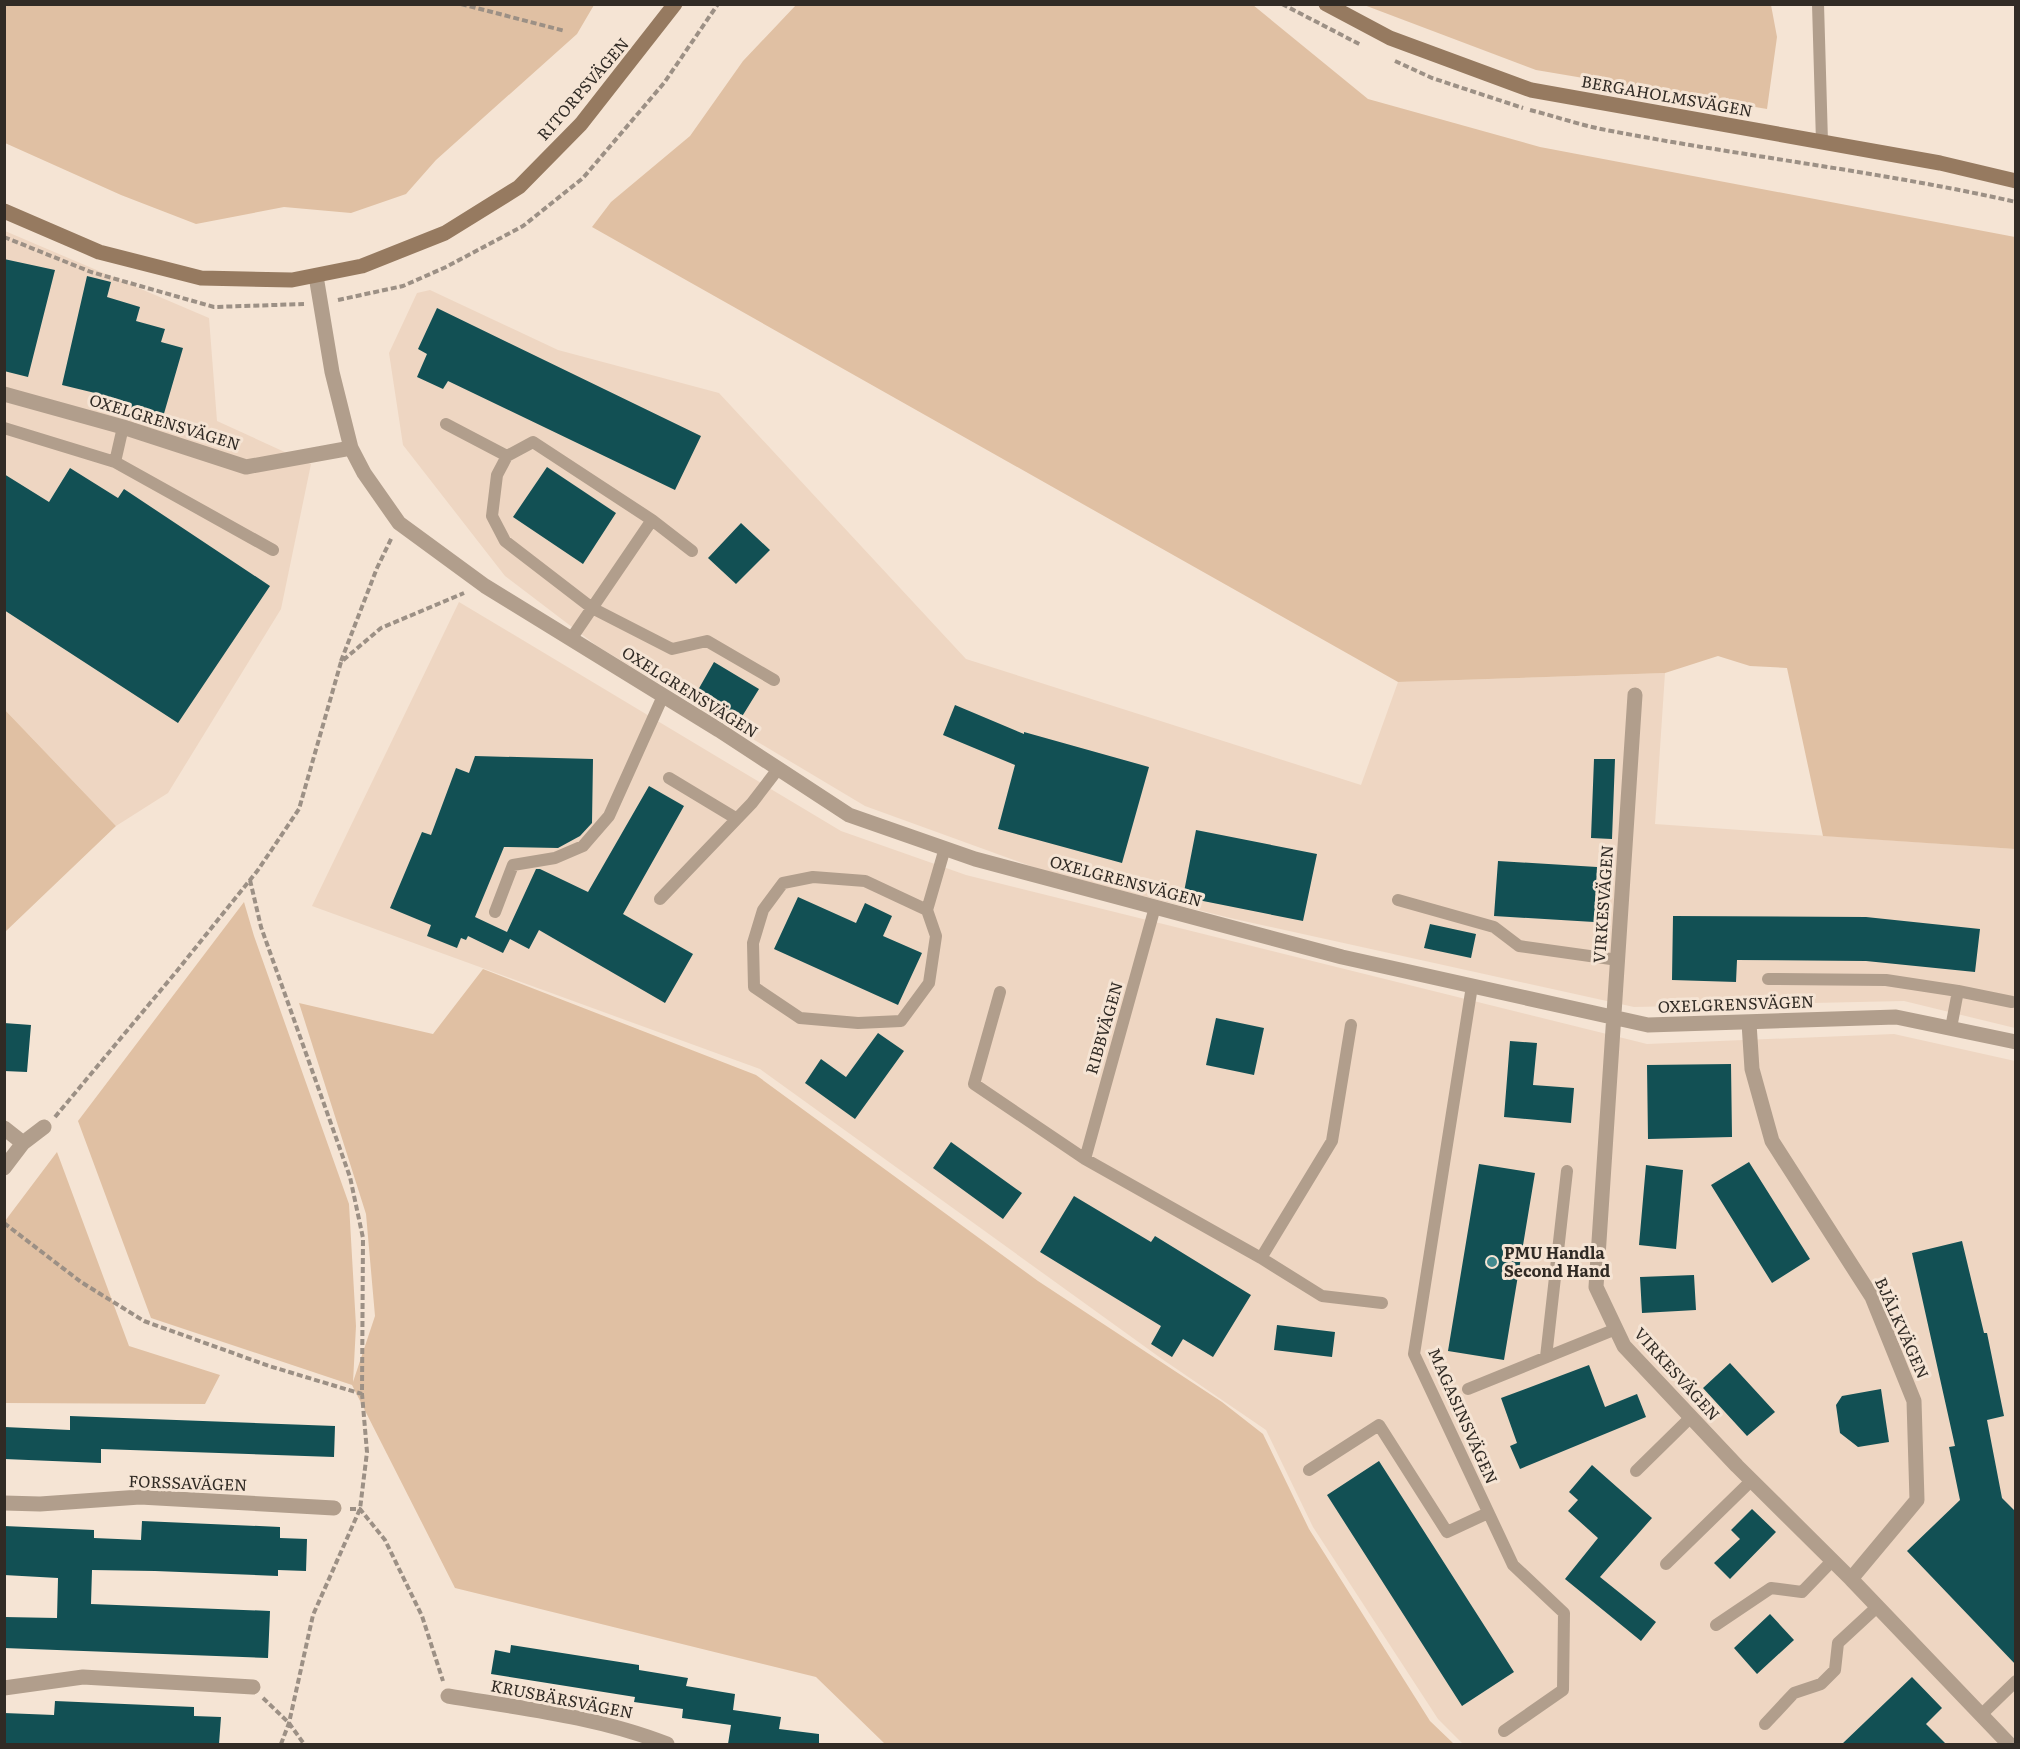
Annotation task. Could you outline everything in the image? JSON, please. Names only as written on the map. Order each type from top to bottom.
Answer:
[{"type":"street","name":"RITORPSVÄGEN","points":[[4,211],[99,252],[201,278],[292,280],[362,266],[445,233],[519,187],[581,124],[675,4]]},
{"type":"street","name":"BERGAHOLMSVÄGEN","points":[[1326,4],[1389,38],[1531,90],[1941,164],[2016,181]]},
{"type":"street","name":"OXELGRENSVÄGEN","points":[[316,276],[332,372],[351,448],[364,473],[399,523],[485,586],[849,815],[975,859],[1342,957],[1648,1025],[1896,1017],[2016,1042]]},
{"type":"street","name":"OXELGRENSVÄGEN","points":[[4,394],[123,427],[246,466],[351,448]]},
{"type":"street","name":"VIRKESVÄGEN","points":[[1635,695],[1596,1287],[1624,1346],[1751,1481],[1851,1579],[2009,1744]]},
{"type":"street","name":"BJÄLKVÄGEN","points":[[1749,1023],[1752,1070],[1772,1141],[1872,1297],[1914,1401],[1917,1500],[1851,1579]]},
{"type":"street","points":[[4,1168],[23,1143],[44,1127]]},
{"type":"street","points":[[4,1128],[23,1143]]},
{"type":"street","name":"FORSSAVÄGEN","points":[[4,1503],[40,1504],[140,1497],[334,1508]]},
{"type":"street","points":[[4,1688],[83,1677],[253,1687]]},
{"type":"street","name":"KRUSBÄRSVÄGEN","points":[[448,1696],[634,1731],[667,1744]]},
{"type":"lane","points":[[1818,4],[1822,142]]},
{"type":"lane","points":[[446,424],[507,456]]},
{"type":"lane","points":[[115,462],[123,427]]},
{"type":"lane","points":[[4,428],[115,462],[273,550]]},
{"type":"lane","points":[[693,551],[652,520],[532,442],[507,456],[497,475],[492,516],[505,541],[592,608],[672,649],[707,640],[774,680]]},
{"type":"lane","points":[[571,639],[652,520]]},
{"type":"lane","points":[[495,912],[513,865],[555,858],[583,846],[609,816],[663,696]]},
{"type":"lane","points":[[660,899],[752,803],[778,769]]},
{"type":"lane","points":[[669,778],[737,819]]},
{"type":"lane","points":[[927,910],[865,881],[813,877],[783,883],[763,910],[753,943],[754,987],[800,1018],[858,1023],[902,1021],[929,983],[936,936],[927,910],[945,849]]},
{"type":"lane","points":[[1398,900],[1494,927],[1519,946],[1617,960]]},
{"type":"lane","name":"RIBBVÄGEN","points":[[1084,1159],[1155,907]]},
{"type":"lane","points":[[1768,979],[1886,980],[2012,1002]]},
{"type":"lane","name":"MAGASINSVÄGEN","points":[[1472,986],[1414,1354],[1513,1565],[1564,1613],[1563,1690],[1504,1731]]},
{"type":"lane","points":[[1951,1029],[1959,991]]},
{"type":"lane","points":[[1000,992],[974,1084],[1084,1159],[1261,1258],[1322,1296],[1382,1303]]},
{"type":"lane","points":[[1261,1258],[1332,1141],[1351,1025]]},
{"type":"lane","points":[[1546,1357],[1567,1171]]},
{"type":"lane","points":[[1468,1389],[1616,1329]]},
{"type":"lane","points":[[1636,1471],[1691,1418]]},
{"type":"lane","points":[[1309,1470],[1379,1425],[1447,1532],[1488,1513]]},
{"type":"lane","points":[[1666,1564],[1751,1481]]},
{"type":"lane","points":[[1716,1625],[1771,1588],[1802,1592],[1832,1561]]},
{"type":"lane","points":[[1765,1724],[1794,1693],[1821,1684],[1834,1670],[1839,1643],[1877,1606]]},
{"type":"lane","points":[[1981,1715],[2016,1680]]},
{"type":"path","points":[[461,4],[565,31]]},
{"type":"path","points":[[4,237],[91,272],[214,307],[292,306],[320,303],[403,286],[446,267],[523,226],[583,178],[663,83],[718,4]]},
{"type":"path","points":[[44,1127],[61,1113],[250,880],[299,809],[341,662],[377,568],[399,523]]},
{"type":"path","points":[[341,662],[381,628],[459,594],[485,586]]},
{"type":"path","points":[[250,880],[261,927],[350,1177],[363,1238],[362,1394],[367,1452],[360,1509],[313,1615],[289,1723],[281,1744]]},
{"type":"path","points":[[4,1223],[81,1282],[144,1321],[269,1366],[362,1394]]},
{"type":"path","points":[[334,1508],[360,1509],[385,1540],[422,1616],[448,1696]]},
{"type":"path","points":[[253,1687],[289,1723],[304,1744]]},
{"type":"shaded area","points":[[5,4],[594,5],[577,34],[436,160],[406,194],[351,213],[284,207],[196,224],[121,195],[5,143]]},
{"type":"shaded area","points":[[796,5],[1253,5],[1368,99],[1540,147],[2015,237],[2015,849],[1823,836],[1787,668],[1750,666],[1718,656],[1665,673],[1398,682],[592,227],[611,202],[690,136],[743,61]]},
{"type":"shaded area","points":[[1364,5],[1771,5],[1777,37],[1767,109],[1536,70]]},
{"type":"shaded area","points":[[5,231],[209,318],[217,421],[311,464],[281,609],[168,793],[116,826],[5,710]]},
{"type":"shaded area","points":[[430,290],[558,350],[719,393],[966,659],[1361,785],[1398,682],[1665,673],[1655,824],[2015,849],[2015,1028],[1904,1001],[1634,1007],[1230,918],[1044,871],[865,806],[597,646],[505,576],[403,445],[389,353],[417,293]]},
{"type":"shaded area","points":[[459,602],[841,831],[966,875],[1647,1044],[1894,1034],[2015,1061],[2015,1744],[1463,1744],[1438,1719],[1313,1527],[1266,1430],[1162,1359],[760,1069],[312,906]]},
{"type":"shaded area","points":[[5,710],[116,826],[5,932]]},
{"type":"shaded area","points":[[244,902],[349,1204],[356,1326],[353,1382],[375,1316],[366,1214],[299,1003],[433,1034],[483,969],[756,1075],[1038,1281],[1222,1402],[1263,1434],[1309,1529],[1430,1721],[1454,1744],[885,1744],[816,1677],[455,1588],[352,1385],[151,1318],[78,1121]]},
{"type":"shaded area","points":[[57,1152],[129,1346],[220,1375],[205,1404],[5,1403],[5,1221]]},
{"type":"building","points":[[4,259],[55,270],[28,377],[4,371]]},
{"type":"building","points":[[87,276],[111,282],[107,297],[140,307],[136,321],[165,329],[161,342],[183,348],[163,417],[93,396],[95,393],[62,385]]},
{"type":"building","points":[[437,308],[701,436],[675,490],[448,381],[443,389],[417,377],[427,354],[418,349]]},
{"type":"building","points":[[547,467],[616,513],[583,564],[513,517]]},
{"type":"building","points":[[70,468],[118,498],[124,489],[270,586],[178,723],[4,610],[4,474],[49,502]]},
{"type":"building","points":[[741,523],[770,550],[736,584],[708,558]]},
{"type":"building","points":[[714,662],[759,689],[738,723],[694,697]]},
{"type":"building","points":[[955,705],[1024,734],[1024,732],[1149,767],[1122,863],[998,829],[1015,765],[943,735]]},
{"type":"building","points":[[475,756],[593,759],[592,823],[580,836],[558,848],[504,847],[475,917],[507,932],[536,869],[588,892],[649,786],[684,806],[623,914],[693,954],[665,1003],[539,930],[529,949],[510,939],[503,953],[468,936],[466,940],[461,938],[457,948],[427,936],[431,925],[390,908],[422,832],[431,835],[456,768],[469,773]]},
{"type":"building","points":[[1594,759],[1615,759],[1612,839],[1591,838]]},
{"type":"building","points":[[1196,830],[1317,854],[1303,921],[1183,897]]},
{"type":"building","points":[[1498,861],[1597,867],[1594,922],[1494,916]]},
{"type":"building","points":[[798,897],[856,923],[865,903],[892,916],[883,936],[922,953],[898,1005],[774,949]]},
{"type":"building","points":[[1673,916],[1866,917],[1980,929],[1975,972],[1866,961],[1737,960],[1736,982],[1672,980]]},
{"type":"building","points":[[1430,924],[1476,934],[1471,958],[1424,948]]},
{"type":"building","points":[[1216,1018],[1264,1028],[1254,1075],[1206,1065]]},
{"type":"building","points":[[4,1023],[31,1025],[27,1072],[4,1071]]},
{"type":"building","points":[[878,1033],[904,1051],[855,1119],[805,1083],[821,1059],[846,1077]]},
{"type":"building","points":[[1510,1041],[1537,1043],[1533,1085],[1574,1088],[1571,1123],[1504,1117]]},
{"type":"building","points":[[1731,1064],[1732,1137],[1648,1139],[1647,1065]]},
{"type":"building","points":[[951,1142],[1022,1193],[1003,1219],[933,1168]]},
{"type":"building","points":[[1749,1162],[1810,1259],[1772,1283],[1711,1185]]},
{"type":"building","name":"PMU Handla Second Hand","points":[[1479,1164],[1535,1173],[1504,1360],[1448,1351]]},
{"type":"building","points":[[1646,1165],[1683,1170],[1676,1249],[1639,1245]]},
{"type":"building","points":[[1074,1196],[1151,1242],[1155,1236],[1251,1295],[1213,1357],[1183,1339],[1172,1357],[1151,1344],[1161,1326],[1040,1252]]},
{"type":"building","points":[[1962,1241],[1984,1333],[1987,1333],[2004,1416],[1987,1420],[2002,1498],[2016,1512],[2016,1665],[1907,1551],[1960,1500],[1949,1447],[1955,1446],[1912,1253]]},
{"type":"building","points":[[1694,1275],[1696,1310],[1642,1313],[1640,1277]]},
{"type":"building","points":[[1277,1325],[1335,1332],[1332,1357],[1274,1350]]},
{"type":"building","points":[[1730,1363],[1775,1412],[1747,1436],[1703,1388]]},
{"type":"building","points":[[1589,1365],[1605,1407],[1637,1394],[1646,1417],[1520,1469],[1510,1446],[1517,1443],[1501,1398]]},
{"type":"building","points":[[1881,1389],[1889,1442],[1858,1447],[1840,1433],[1836,1405],[1842,1396]]},
{"type":"building","points":[[70,1416],[335,1426],[334,1457],[101,1449],[101,1463],[4,1459],[4,1427],[70,1430]]},
{"type":"building","points":[[1379,1461],[1514,1672],[1462,1706],[1327,1495]]},
{"type":"building","points":[[1592,1465],[1652,1518],[1600,1577],[1656,1622],[1641,1641],[1565,1579],[1598,1538],[1568,1511],[1578,1500],[1569,1492]]},
{"type":"building","points":[[1752,1509],[1776,1532],[1730,1579],[1714,1563],[1740,1539],[1731,1530]]},
{"type":"building","points":[[142,1521],[280,1527],[280,1538],[307,1539],[306,1571],[278,1570],[278,1576],[92,1570],[91,1604],[270,1611],[268,1658],[4,1648],[4,1617],[57,1618],[58,1578],[4,1575],[4,1526],[94,1530],[94,1538],[141,1540]]},
{"type":"building","points":[[1770,1614],[1794,1640],[1757,1674],[1734,1648]]},
{"type":"building","points":[[511,1645],[639,1665],[639,1670],[688,1678],[686,1686],[735,1694],[733,1710],[781,1717],[779,1729],[819,1734],[819,1744],[728,1744],[731,1725],[682,1718],[683,1709],[634,1702],[635,1697],[491,1674],[495,1650],[510,1653]]},
{"type":"building","points":[[1912,1677],[1942,1708],[1926,1724],[1946,1744],[1842,1744]]},
{"type":"building","points":[[55,1701],[194,1707],[194,1716],[221,1717],[219,1744],[4,1744],[4,1713],[54,1715]]},
{"type":"place","name":"PMU Handla Second Hand","points":[[1492,1262]]}]
